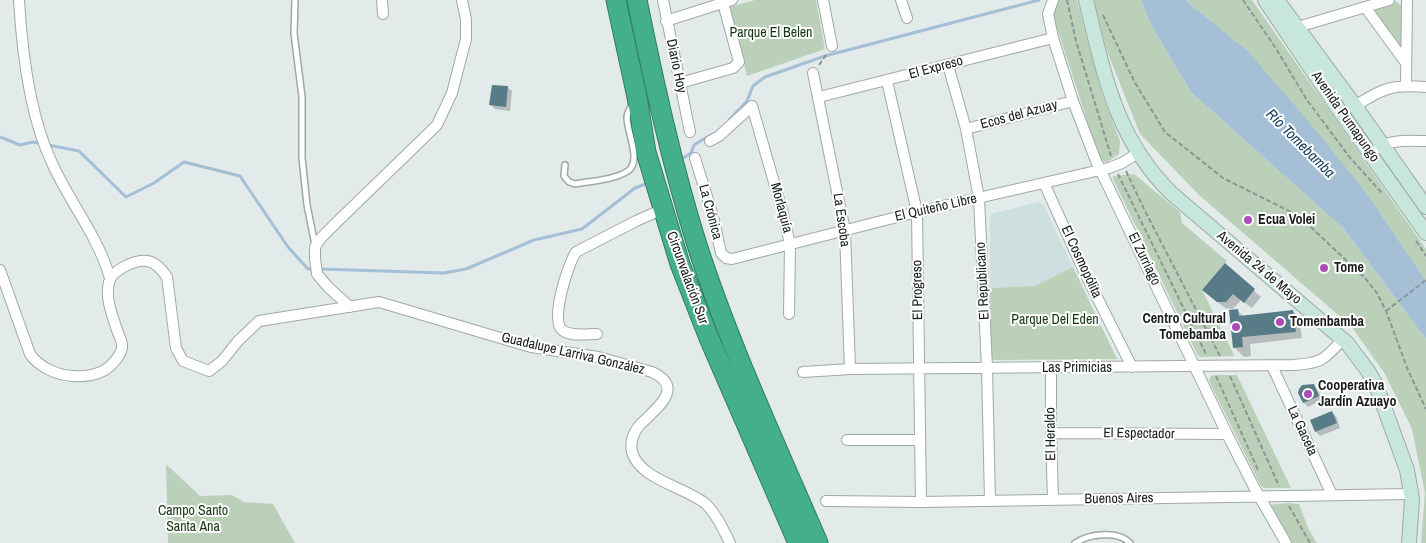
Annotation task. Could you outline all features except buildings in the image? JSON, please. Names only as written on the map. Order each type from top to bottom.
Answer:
[{"type":"highway","name":"Circunvalación Sur","points":[[616,0],[637,97],[646,152],[680,264],[709,338],[798,543]]},
{"type":"highway","name":"Circunvalación Sur","points":[[636,0],[670,155],[701,257],[723,318],[818,543]]},
{"type":"main road","name":"Avenida Pumapungo","points":[[1264,0],[1291,29],[1355,106],[1426,207]]},
{"type":"main road","name":"Avenida Pumapungo","points":[[1277,0],[1291,29],[1367,155],[1426,233]]},
{"type":"main road","name":"Avenida 24 de Mayo","points":[[1086,1],[1102,68],[1115,109],[1138,153],[1155,176],[1171,193],[1342,340],[1359,358],[1376,385],[1407,470],[1411,494],[1410,543]]},
{"type":"street","points":[[0,270],[30,354],[35,361],[47,369],[72,376],[92,375],[105,371],[117,359],[122,348],[107,294],[110,278],[105,261],[52,163],[37,122],[22,37],[19,0]]},
{"type":"street","points":[[382,0],[383,14]]},
{"type":"street","points":[[350,307],[317,274],[315,247],[320,239],[437,125],[452,94],[466,40],[466,20],[462,0]]},
{"type":"street","name":"Diario Hoy","points":[[663,0],[690,132]]},
{"type":"street","points":[[823,0],[832,46]]},
{"type":"street","points":[[901,0],[907,18]]},
{"type":"street","name":"El Zurriago","points":[[1053,0],[1048,14],[1053,38],[1073,101],[1100,170],[1228,434],[1286,543]]},
{"type":"street","points":[[1291,29],[1389,0]]},
{"type":"street","points":[[1406,85],[1408,0]]},
{"type":"street","points":[[666,21],[727,1],[738,62],[733,68],[680,83]]},
{"type":"street","points":[[1365,7],[1406,63]]},
{"type":"street","name":"El Expreso","points":[[819,97],[1053,38]]},
{"type":"street","name":"El Republicano","points":[[948,65],[966,129],[979,198],[987,368],[990,501]]},
{"type":"street","name":"La Escoba","points":[[813,73],[845,231],[850,369]]},
{"type":"street","name":"El Progreso","points":[[887,81],[917,212],[920,502]]},
{"type":"street","points":[[1355,106],[1381,90],[1406,85],[1426,87]]},
{"type":"street","name":"Ecos del Azuay","points":[[966,129],[1073,101]]},
{"type":"street","name":"Morlaquía","points":[[710,141],[719,136],[752,106],[790,244],[789,314]]},
{"type":"street","points":[[1367,155],[1383,145],[1402,140],[1426,141]]},
{"type":"street","name":"El Quiteño Libre","points":[[732,259],[917,212],[1100,170],[1118,165],[1138,153]]},
{"type":"street","name":"La Crónica","points":[[695,158],[722,253],[726,258],[732,259]]},
{"type":"street","name":"El Cosmopólita","points":[[1044,183],[1083,269],[1132,367]]},
{"type":"street","points":[[597,334],[579,335],[565,332],[560,328],[557,319],[570,260],[576,252],[663,210]]},
{"type":"street","points":[[701,257],[722,253]]},
{"type":"street","points":[[110,278],[132,262],[148,260],[160,268],[167,277],[176,348],[183,361],[209,371],[222,361],[238,341],[259,321],[350,307]]},
{"type":"street","name":"Guadalupe Larriva González","points":[[350,307],[379,302],[531,347],[598,358],[652,372],[660,376],[665,382],[667,394],[660,406],[639,426],[633,435],[631,446],[634,456],[643,469],[704,502],[714,512],[730,543]]},
{"type":"street","name":"Las Primicias","points":[[803,372],[850,369],[1272,366],[1318,362],[1326,358],[1342,340]]},
{"type":"street","name":"La Gaceta","points":[[1272,366],[1332,495]]},
{"type":"street","name":"El Heraldo","points":[[1051,368],[1053,500]]},
{"type":"street","name":"El Espectador","points":[[1051,433],[1228,434]]},
{"type":"street","points":[[847,440],[920,440]]},
{"type":"street","name":"Buenos Aires","points":[[826,501],[920,502],[1411,494]]},
{"type":"lane","points":[[294,0],[294,32],[302,97],[302,158],[307,205],[315,247]]},
{"type":"lane","points":[[565,165],[564,176],[569,182],[574,184],[617,176],[629,170],[634,159],[627,118],[629,110],[637,97]]},
{"type":"lane","points":[[1075,543],[1090,536],[1110,536],[1125,538],[1130,543]]},
{"type":"path","points":[[1067,0],[1076,41],[1136,214],[1212,366],[1258,471]]},
{"type":"path","points":[[1243,0],[1307,100],[1351,159],[1382,194]]},
{"type":"path","points":[[1100,10],[1134,81],[1165,132],[1224,178],[1299,216],[1365,278],[1377,294],[1386,311],[1408,370],[1426,409]]},
{"type":"path","points":[[813,73],[832,46]]},
{"type":"path","points":[[1118,165],[1144,209],[1226,367],[1284,496],[1310,543]]},
{"type":"path","points":[[1386,311],[1426,280]]},
{"type":"shaded area","points":[[1039,202],[1043,204],[1073,267],[1035,286],[990,288],[991,214]]},
{"type":"green space","name":"Parque El Belen","points":[[755,0],[816,0],[825,49],[747,76],[730,7]]},
{"type":"green space","points":[[1048,0],[1077,0],[1102,94],[1120,141],[1119,154],[1107,162],[1101,161],[1098,154]]},
{"type":"green space","points":[[1093,0],[1141,0],[1150,23],[1191,92],[1343,228],[1426,339],[1426,543],[1421,543],[1425,493],[1412,429],[1385,374],[1351,326],[1199,195],[1140,134],[1107,51]]},
{"type":"green space","points":[[1185,0],[1252,0],[1426,249],[1426,281],[1370,198],[1248,51]]},
{"type":"green space","points":[[1392,1],[1397,2],[1402,7],[1402,50],[1375,15],[1378,7]]},
{"type":"green space","points":[[1134,174],[1180,212],[1182,223],[1227,261],[1202,290],[1233,356],[1198,356],[1113,179],[1113,176]]},
{"type":"green space","name":"Parque Del Eden","points":[[1073,267],[1117,359],[991,360],[990,288],[1035,286]]},
{"type":"green space","points":[[1237,375],[1291,488],[1264,488],[1261,486],[1209,381],[1211,376]]},
{"type":"green space","name":"Campo Santo Santa Ana","points":[[166,464],[200,496],[232,495],[244,502],[273,504],[295,543],[168,543]]},
{"type":"green space","points":[[1299,504],[1308,528],[1317,543],[1290,543],[1270,505]]},
{"type":"water","name":"Río Tomebamba","points":[[1141,0],[1185,0],[1248,51],[1314,128],[1370,198],[1426,281],[1426,339],[1343,228],[1191,92],[1150,23]]},
{"type":"waterway","points":[[729,120],[747,101],[753,86],[765,77],[825,56],[1039,0]]},
{"type":"waterway","points":[[680,160],[691,153],[694,145],[709,136]]},
{"type":"waterway","points":[[0,137],[20,145],[33,142],[42,144]]},
{"type":"waterway","points":[[48,145],[79,151],[126,197],[154,183],[184,162],[240,176],[288,247],[308,269],[313,269]]},
{"type":"waterway","points":[[320,269],[444,273],[466,269],[534,240],[582,229],[635,188],[648,183]]},
{"type":"place","name":"Ecua Volei","points":[[1248,220]]},
{"type":"place","name":"Tome","points":[[1324,268]]},
{"type":"place","name":"Tomenbamba","points":[[1280,322]]},
{"type":"place","name":"Centro Cultural Tomebamba","points":[[1236,327]]},
{"type":"place","name":"Cooperativa Jardín Azuayo","points":[[1308,394]]}]
